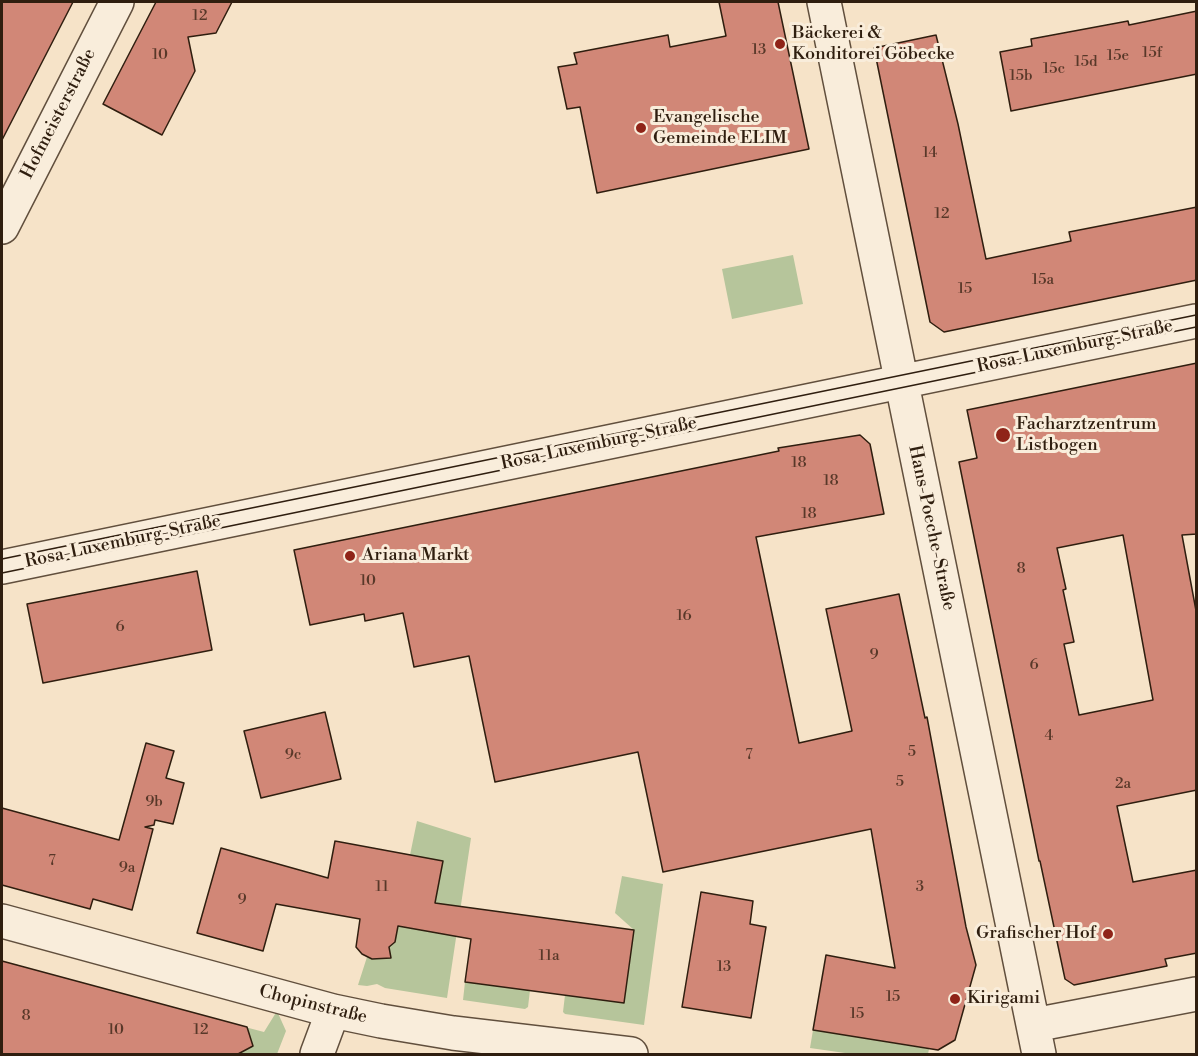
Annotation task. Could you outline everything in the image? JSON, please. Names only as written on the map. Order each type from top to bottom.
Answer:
[{"type":"street","name":"Hofmeisterstraße","points":[[2,227],[117,2]]},
{"type":"street","name":"Hans-Poeche-Straße","points":[[824,2],[1037,1040]]},
{"type":"street","name":"Rosa-Luxemburg-Straße","points":[[2,567],[1197,321]]},
{"type":"street","name":"Chopinstraße","points":[[2,921],[333,1011],[453,1033],[631,1054]]},
{"type":"street","points":[[1037,1040],[1197,994]]},
{"type":"street","points":[[317,1054],[333,1011]]},
{"type":"green space","points":[[793,255],[803,304],[732,319],[722,269]]},
{"type":"green space","points":[[417,821],[471,838],[447,998],[385,988],[377,984],[358,985],[367,957],[379,959],[382,954],[390,954],[389,947],[395,942],[398,926],[430,931],[443,861],[410,855]]},
{"type":"green space","points":[[622,876],[663,884],[644,1025],[563,1012],[565,995],[624,1003],[634,930],[615,913]]},
{"type":"green space","points":[[465,982],[530,990],[528,1007],[525,1009],[463,1000]]},
{"type":"green space","points":[[277,1011],[286,1031],[277,1054],[235,1054],[245,1027],[264,1032]]},
{"type":"green space","points":[[813,1030],[929,1049],[928,1054],[852,1054],[810,1048]]},
{"type":"building","points":[[2,2],[73,2],[2,140]]},
{"type":"building","points":[[156,2],[232,2],[216,33],[188,37],[195,71],[162,135],[103,104]]},
{"type":"building","points":[[719,2],[778,2],[809,149],[597,193],[580,107],[567,109],[558,67],[577,64],[574,53],[668,35],[670,47],[726,36]]},
{"type":"building","points":[[1197,11],[1197,74],[1011,111],[1000,52],[1032,46],[1031,39],[1128,21],[1129,25]]},
{"type":"building","points":[[936,35],[958,124],[986,259],[1071,241],[1069,232],[1197,207],[1197,280],[944,332],[930,322],[874,48]]},
{"type":"building","points":[[1197,363],[1197,534],[1182,535],[1197,616],[1197,790],[1117,806],[1133,882],[1197,870],[1197,953],[1165,959],[1167,966],[1074,985],[1065,979],[959,462],[977,458],[967,410]],"holes":[[[1123,535],[1153,700],[1079,715],[1064,644],[1074,642],[1057,548]]]},
{"type":"building","points":[[860,435],[870,444],[884,514],[756,537],[799,743],[852,731],[826,609],[899,594],[925,718],[927,717],[966,927],[976,965],[955,1040],[938,1050],[813,1030],[826,955],[895,968],[871,829],[663,872],[638,752],[495,782],[469,656],[414,667],[403,613],[365,621],[364,614],[310,625],[294,550],[779,451],[778,448]]},
{"type":"building","points":[[197,571],[212,650],[43,683],[27,604]]},
{"type":"building","points":[[325,712],[341,779],[261,798],[244,731]]},
{"type":"building","points":[[146,743],[174,751],[166,778],[184,783],[173,824],[155,820],[154,825],[145,827],[153,829],[132,910],[93,899],[90,909],[2,885],[2,808],[119,840]]},
{"type":"building","points":[[335,841],[443,861],[435,903],[634,930],[624,1003],[465,982],[471,939],[398,926],[395,942],[389,947],[391,958],[372,959],[362,954],[356,947],[360,919],[276,904],[263,951],[197,933],[221,848],[328,878]]},
{"type":"building","points":[[701,892],[753,901],[750,924],[766,927],[751,1018],[682,1007]]},
{"type":"building","points":[[2,961],[247,1027],[253,1046],[238,1054],[2,1054]]},
{"type":"tram line","points":[[2,559],[1196,315]]},
{"type":"tram line","points":[[2,573],[1196,327]]},
{"type":"place","name":"Bäckerei & Konditorei Göbecke","points":[[780,44]]},
{"type":"place","name":"Evangelische Gemeinde ELIM","points":[[641,128]]},
{"type":"place","name":"Facharztzentrum Listbogen","points":[[1003,435]]},
{"type":"place","name":"Ariana Markt","points":[[350,556]]},
{"type":"place","name":"Grafischer Hof","points":[[1108,934]]},
{"type":"place","name":"Kirigami","points":[[955,999]]}]
